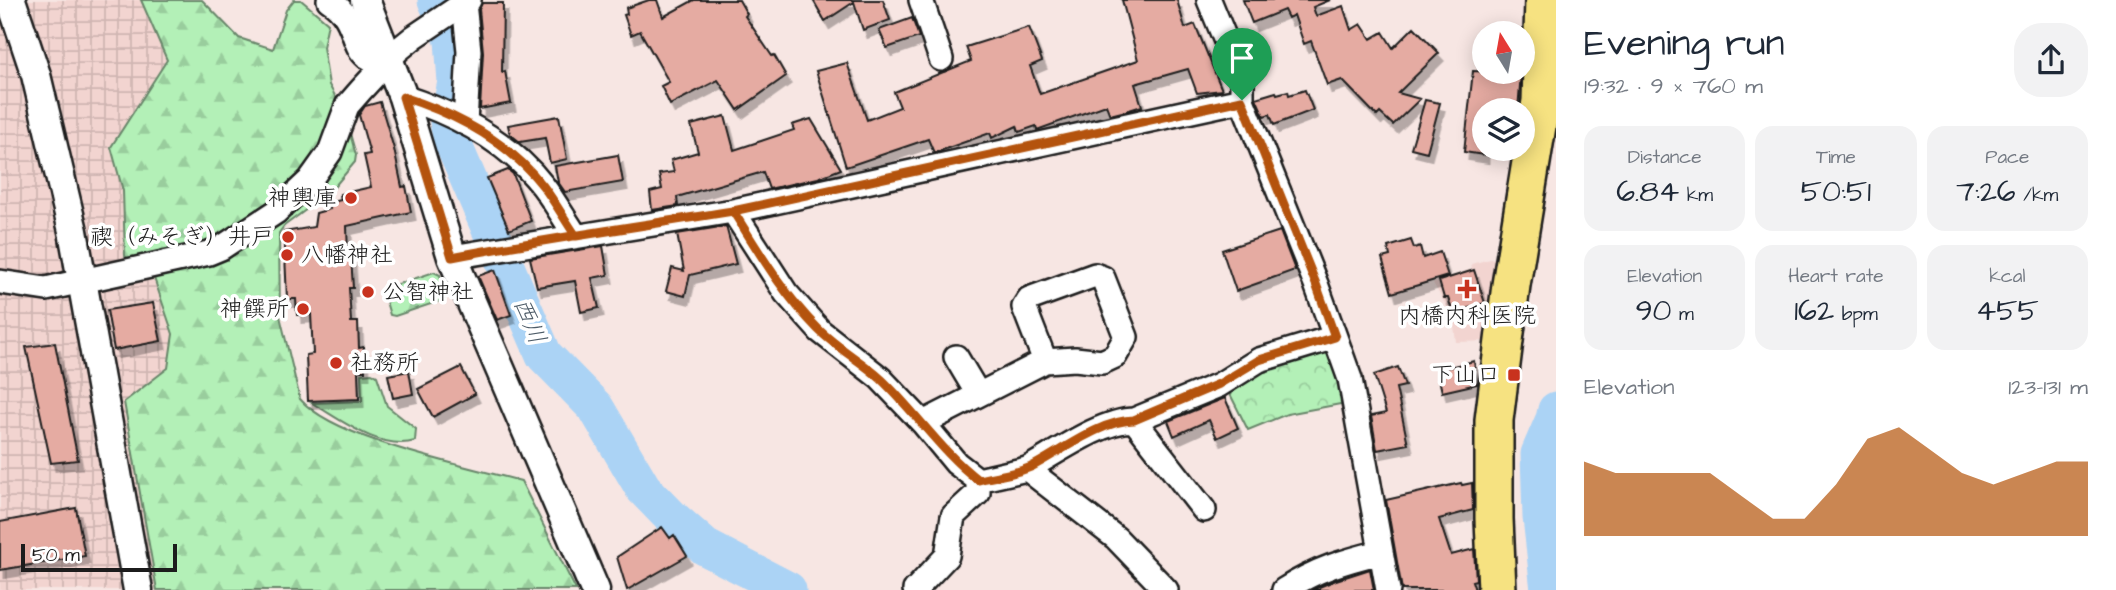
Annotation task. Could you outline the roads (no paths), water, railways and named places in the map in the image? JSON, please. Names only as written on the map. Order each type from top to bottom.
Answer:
[{"type":"main road","points":[[1497,590],[1493,469],[1497,386],[1541,101],[1544,0]]},
{"type":"street","points":[[11,0],[36,75],[73,231],[80,282],[138,590]]},
{"type":"street","points":[[329,0],[341,7],[364,54],[374,60],[388,61]]},
{"type":"street","points":[[365,0],[403,97],[452,257],[595,590]]},
{"type":"street","points":[[921,0],[942,59]]},
{"type":"street","points":[[1209,0],[1242,80],[1242,100],[1316,284],[1350,379],[1388,590]]},
{"type":"street","points":[[0,282],[46,289],[209,253],[221,248],[276,212],[310,180],[330,152],[347,106],[414,37],[463,4],[469,51],[454,117]]},
{"type":"street","points":[[403,97],[454,117],[511,152],[543,186],[576,236]]},
{"type":"street","points":[[452,257],[733,211],[1242,100]]},
{"type":"street","points":[[733,211],[794,303],[820,331],[880,378],[956,463],[978,480]]},
{"type":"street","points":[[923,423],[1045,361],[1074,359],[1102,362],[1115,356],[1126,337],[1103,278],[1095,275],[1029,299],[1024,307],[1045,361]]},
{"type":"street","points":[[978,480],[1027,469],[1093,432],[1122,420],[1134,420],[1219,384],[1259,360],[1335,337]]},
{"type":"street","points":[[956,358],[978,394]]},
{"type":"street","points":[[1134,420],[1204,510]]},
{"type":"street","points":[[1027,469],[1116,538],[1166,590]]},
{"type":"street","points":[[915,590],[947,556],[953,516],[978,493],[978,480]]},
{"type":"street","points":[[1284,590],[1320,570],[1381,552]]},
{"type":"waterway","name":"西川","points":[[436,0],[453,40],[456,82],[448,122],[452,141],[544,355],[596,408],[643,488],[672,518],[705,547],[788,590]]},
{"type":"waterway","points":[[1549,590],[1541,517],[1539,454],[1556,410]]},
{"type":"place","name":"神輿庫","points":[[351,198]]},
{"type":"place","name":"禊（みそぎ）井戸","points":[[288,237]]},
{"type":"place","name":"八幡神社","points":[[287,255]]},
{"type":"place","name":"内橋内科医院","points":[[1467,289]]},
{"type":"place","name":"公智神社","points":[[368,292]]},
{"type":"place","name":"神饌所","points":[[303,309]]},
{"type":"place","name":"社務所","points":[[336,363]]},
{"type":"place","name":"下山口","points":[[1514,375]]}]
